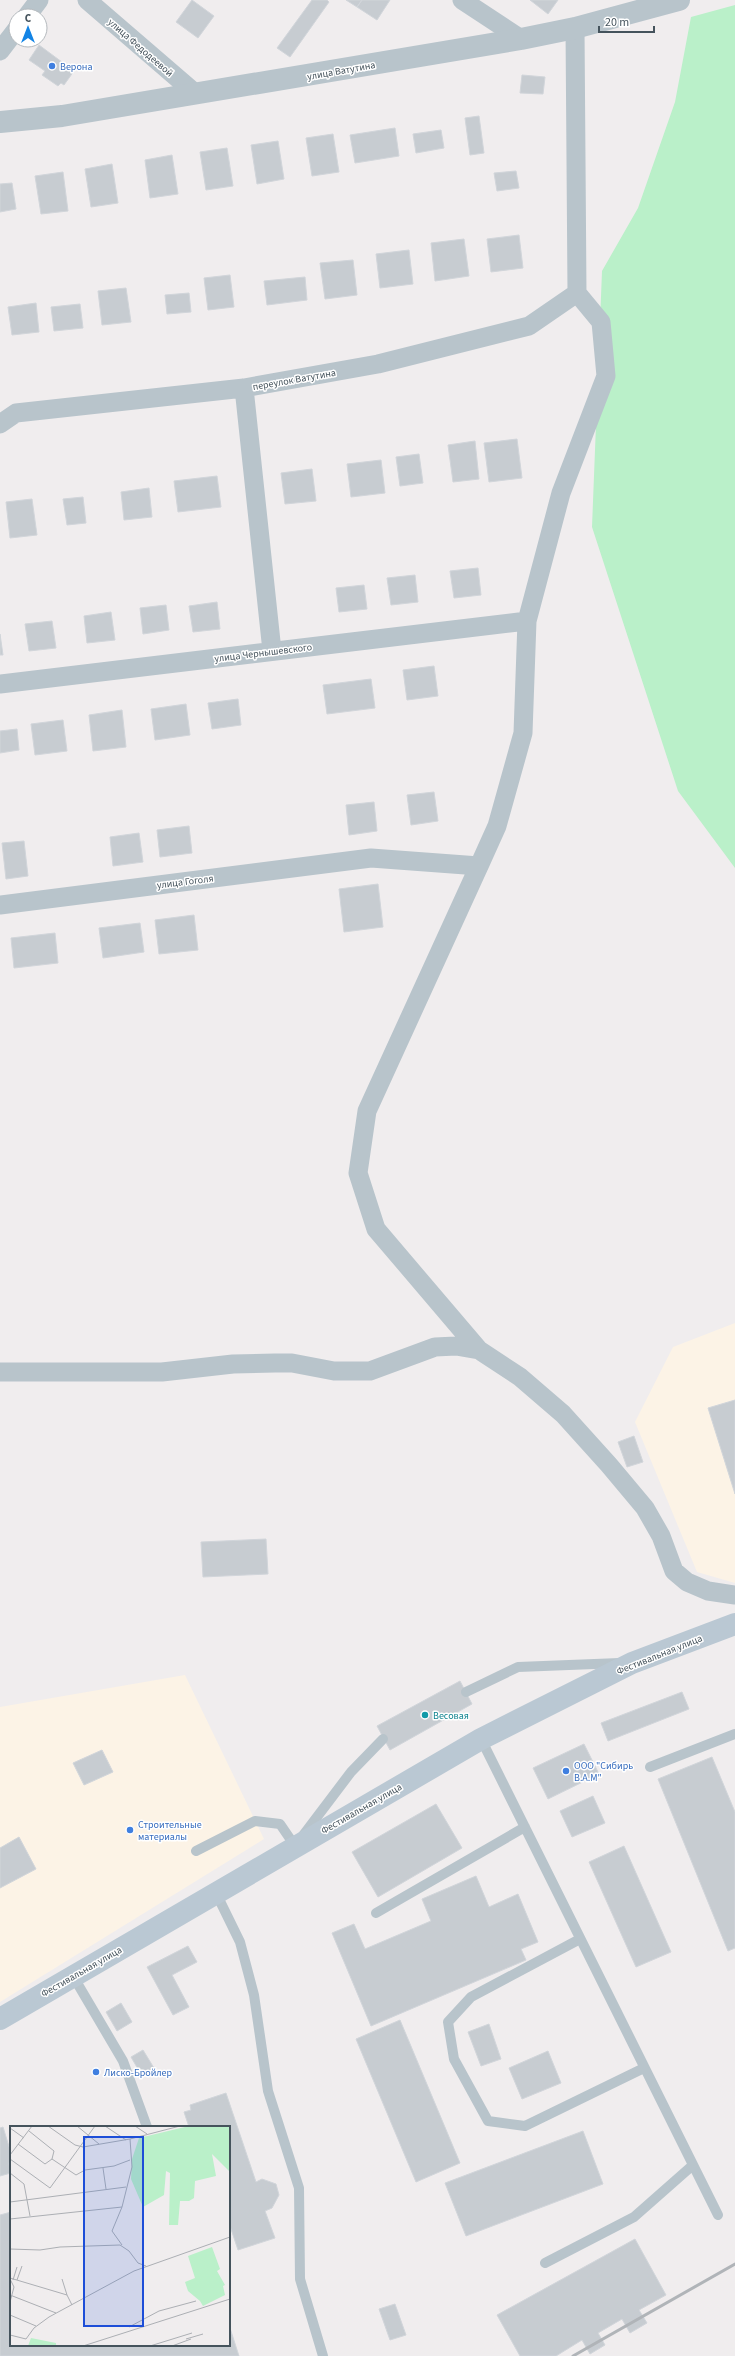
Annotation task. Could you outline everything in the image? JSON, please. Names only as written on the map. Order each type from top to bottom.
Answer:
[{"type":"main road","name":"Фестивальная улица","points":[[0,2019],[481,1739],[632,1663],[735,1624]]},
{"type":"street","name":"улица Федодеевой","points":[[87,0],[196,94]]},
{"type":"street","points":[[462,0],[521,39]]},
{"type":"street","name":"улица Ватутина","points":[[0,122],[62,116],[521,39],[575,28],[679,0]]},
{"type":"street","points":[[575,28],[577,293],[601,322],[606,376],[560,493],[527,621],[523,733],[497,826],[367,1111],[358,1173],[376,1229],[479,1350],[520,1376],[563,1414],[609,1465],[645,1508],[661,1536],[674,1571],[687,1582],[708,1591],[735,1595]]},
{"type":"street","points":[[0,51],[8,40]]},
{"type":"street","name":"переулок Ватутина","points":[[0,424],[16,413],[244,388],[378,364],[529,326],[577,293]]},
{"type":"street","points":[[244,388],[272,650]]},
{"type":"street","name":"улица Чернышевского","points":[[0,684],[272,650],[527,621]]},
{"type":"street","name":"улица Гоголя","points":[[0,904],[371,858],[479,866]]},
{"type":"street","points":[[0,1372],[162,1372],[233,1364],[275,1363],[292,1363],[334,1371],[370,1371],[435,1347],[456,1346],[479,1350]]},
{"type":"lane","points":[[466,1692],[518,1667],[632,1663]]},
{"type":"lane","points":[[650,1767],[735,1734]]},
{"type":"lane","points":[[196,1852],[255,1821],[280,1824],[296,1846],[351,1772],[384,1739]]},
{"type":"lane","points":[[481,1739],[718,2215]]},
{"type":"lane","points":[[376,1913],[525,1828]]},
{"type":"lane","points":[[216,1893],[240,1942],[254,1994],[268,2091],[299,2188],[300,2279],[323,2356]]},
{"type":"lane","points":[[580,1939],[471,1997],[448,2022],[454,2059],[488,2121],[525,2126],[644,2068]]},
{"type":"lane","points":[[73,1976],[123,2061],[147,2126]]},
{"type":"lane","points":[[545,2263],[634,2217],[693,2165]]},
{"type":"shaded area","points":[[735,1323],[735,1583],[697,1572],[635,1422],[673,1347]]},
{"type":"shaded area","name":"Строительные материалы","points":[[185,1675],[264,1839],[0,2002],[0,1707]]},
{"type":"green space","points":[[735,5],[735,868],[678,791],[592,527],[602,271],[638,208],[675,102],[691,17]]},
{"type":"building","points":[[192,0],[214,16],[198,38],[176,22]]},
{"type":"building","points":[[312,0],[327,0],[329,2],[290,57],[277,48]]},
{"type":"building","points":[[346,0],[362,0],[357,7]]},
{"type":"building","points":[[362,0],[390,0],[377,20],[357,7]]},
{"type":"building","points":[[530,0],[558,0],[548,14]]},
{"type":"building","points":[[37,48],[43,48],[74,71],[64,85],[61,83],[58,86],[42,75],[45,71],[29,60]]},
{"type":"building","points":[[522,75],[545,77],[543,94],[520,93]]},
{"type":"building","points":[[479,116],[484,153],[470,155],[465,118]]},
{"type":"building","points":[[395,128],[399,156],[355,163],[350,135]]},
{"type":"building","points":[[441,130],[444,148],[416,153],[413,134]]},
{"type":"building","points":[[333,134],[339,172],[312,176],[306,138]]},
{"type":"building","points":[[278,141],[284,179],[257,184],[251,145]]},
{"type":"building","points":[[227,148],[233,186],[206,190],[200,152]]},
{"type":"building","points":[[172,155],[178,194],[150,198],[145,160]]},
{"type":"building","points":[[112,164],[118,203],[91,207],[85,169]]},
{"type":"building","points":[[516,171],[519,188],[497,191],[494,173]]},
{"type":"building","points":[[63,172],[68,211],[41,214],[35,176]]},
{"type":"building","points":[[12,183],[16,209],[0,212],[0,184]]},
{"type":"building","points":[[519,235],[523,268],[491,272],[487,239]]},
{"type":"building","points":[[464,239],[469,276],[435,281],[431,243]]},
{"type":"building","points":[[409,250],[413,284],[380,288],[376,254]]},
{"type":"building","points":[[353,260],[357,295],[325,299],[320,263]]},
{"type":"building","points":[[230,275],[234,307],[208,310],[204,278]]},
{"type":"building","points":[[305,277],[307,300],[267,305],[264,281]]},
{"type":"building","points":[[126,288],[131,322],[102,325],[98,291]]},
{"type":"building","points":[[189,293],[191,312],[167,314],[165,295]]},
{"type":"building","points":[[36,303],[39,332],[12,335],[8,307]]},
{"type":"building","points":[[80,304],[83,328],[54,331],[51,307]]},
{"type":"building","points":[[517,439],[522,478],[489,482],[484,443]]},
{"type":"building","points":[[475,441],[479,479],[453,482],[448,445]]},
{"type":"building","points":[[419,454],[423,483],[400,486],[396,457]]},
{"type":"building","points":[[381,460],[385,493],[351,497],[347,464]]},
{"type":"building","points":[[312,469],[316,501],[285,504],[281,473]]},
{"type":"building","points":[[217,476],[221,507],[178,512],[174,481]]},
{"type":"building","points":[[149,488],[152,517],[124,520],[121,492]]},
{"type":"building","points":[[83,497],[86,523],[67,525],[63,499]]},
{"type":"building","points":[[32,499],[37,535],[10,538],[6,502]]},
{"type":"building","points":[[478,568],[481,595],[454,598],[450,571]]},
{"type":"building","points":[[415,575],[418,602],[391,605],[387,578]]},
{"type":"building","points":[[364,585],[367,609],[339,612],[336,588]]},
{"type":"building","points":[[217,602],[220,629],[193,632],[189,606]]},
{"type":"building","points":[[166,605],[169,630],[143,634],[140,608]]},
{"type":"building","points":[[111,612],[115,640],[87,643],[84,616]]},
{"type":"building","points":[[52,621],[56,648],[29,651],[25,624]]},
{"type":"building","points":[[0,634],[3,655],[0,655]]},
{"type":"building","points":[[434,666],[438,696],[407,700],[403,670]]},
{"type":"building","points":[[371,679],[375,708],[327,714],[323,685]]},
{"type":"building","points":[[238,699],[241,725],[212,729],[208,703]]},
{"type":"building","points":[[186,704],[190,735],[155,740],[151,709]]},
{"type":"building","points":[[122,710],[126,747],[93,751],[89,715]]},
{"type":"building","points":[[63,720],[67,751],[35,755],[31,724]]},
{"type":"building","points":[[17,729],[19,750],[0,753],[0,731]]},
{"type":"building","points":[[434,792],[438,821],[411,825],[407,795]]},
{"type":"building","points":[[374,802],[377,831],[349,835],[346,805]]},
{"type":"building","points":[[189,826],[192,853],[160,857],[157,830]]},
{"type":"building","points":[[139,833],[143,862],[113,866],[110,837]]},
{"type":"building","points":[[24,841],[28,876],[6,879],[2,843]]},
{"type":"building","points":[[378,884],[383,927],[344,932],[339,889]]},
{"type":"building","points":[[194,915],[198,950],[159,954],[155,920]]},
{"type":"building","points":[[140,923],[144,952],[103,958],[99,928]]},
{"type":"building","points":[[55,933],[58,963],[14,968],[11,938]]},
{"type":"building","points":[[735,1400],[735,1494],[708,1408]]},
{"type":"building","points":[[634,1436],[643,1462],[627,1467],[618,1442]]},
{"type":"building","points":[[266,1539],[268,1574],[203,1577],[201,1542]]},
{"type":"building","name":"Весовая","points":[[460,1681],[472,1704],[390,1750],[377,1726]]},
{"type":"building","points":[[682,1692],[689,1709],[608,1741],[601,1723]]},
{"type":"building","name":"ООО \"Сибирь В.А.М\"","points":[[584,1744],[599,1774],[548,1799],[533,1768]]},
{"type":"building","points":[[102,1750],[113,1772],[84,1785],[73,1763]]},
{"type":"building","points":[[712,1757],[735,1812],[735,1948],[728,1951],[658,1779]]},
{"type":"building","points":[[593,1796],[605,1823],[572,1837],[560,1811]]},
{"type":"building","points":[[436,1804],[462,1848],[378,1897],[352,1852]]},
{"type":"building","points":[[19,1837],[36,1869],[0,1888],[0,1848]]},
{"type":"building","points":[[624,1846],[671,1952],[636,1967],[589,1862]]},
{"type":"building","points":[[476,1876],[489,1907],[518,1894],[538,1942],[521,1949],[526,1960],[371,2026],[332,1933],[354,1924],[365,1949],[431,1921],[422,1899]]},
{"type":"building","points":[[188,1946],[197,1962],[172,1975],[189,2007],[173,2015],[147,1967]]},
{"type":"building","points":[[121,2003],[132,2022],[117,2031],[106,2012]]},
{"type":"building","points":[[400,2020],[460,2163],[416,2182],[356,2039]]},
{"type":"building","points":[[489,2024],[501,2059],[481,2066],[468,2032]]},
{"type":"building","points":[[143,2050],[154,2068],[142,2076],[131,2057]]},
{"type":"building","points":[[548,2051],[561,2083],[522,2099],[509,2068]]},
{"type":"building","points":[[226,2093],[256,2182],[262,2179],[276,2184],[279,2195],[272,2208],[265,2211],[275,2238],[238,2250],[230,2226],[230,2126],[189,2126],[184,2112],[191,2110],[190,2105]]},
{"type":"building","points":[[3,2127],[10,2150],[10,2173],[0,2176],[0,2128]]},
{"type":"building","points":[[583,2131],[603,2184],[466,2236],[445,2183]]},
{"type":"building","points":[[10,2212],[10,2346],[230,2346],[230,2328],[239,2356],[0,2356],[0,2215]]},
{"type":"building","points":[[635,2239],[666,2295],[639,2310],[647,2323],[630,2333],[622,2319],[598,2333],[605,2345],[590,2354],[582,2340],[556,2356],[520,2356],[497,2315]]},
{"type":"building","points":[[395,2304],[406,2335],[390,2340],[379,2309]]},
{"type":"railway","points":[[573,2356],[735,2264]]},
{"type":"place","name":"Верона","points":[[52,66]]},
{"type":"place","name":"Весовая","points":[[425,1715]]},
{"type":"place","name":"ООО \"Сибирь В.А.М\"","points":[[566,1771]]},
{"type":"place","name":"Строительные материалы","points":[[130,1830]]},
{"type":"place","name":"Лиско-Бройлер","points":[[96,2072]]}]
